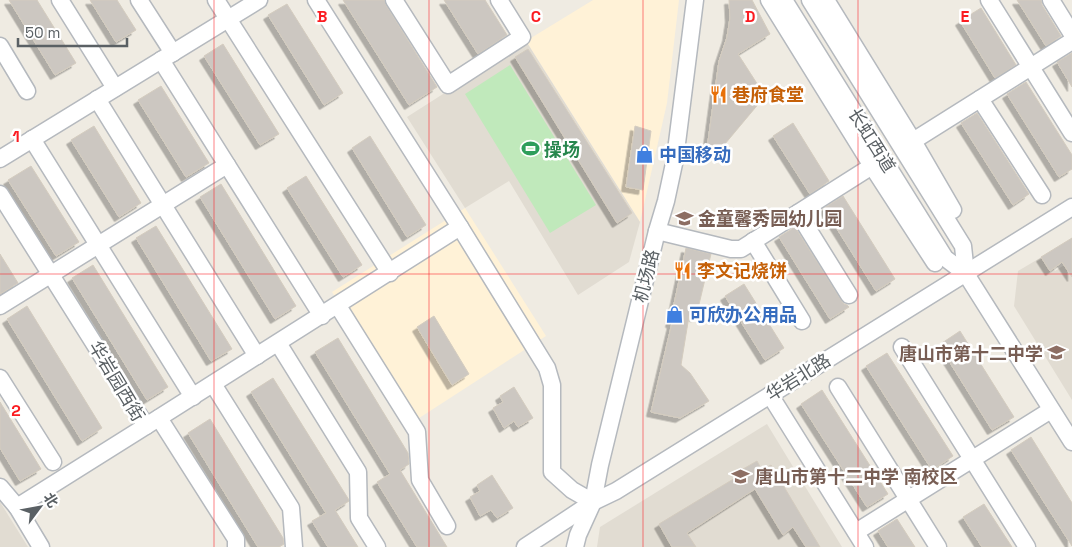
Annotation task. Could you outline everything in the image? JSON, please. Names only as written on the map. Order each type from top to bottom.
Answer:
[{"type":"street","points":[[60,0],[115,88]]},
{"type":"street","points":[[139,0],[167,56],[227,165],[322,316]]},
{"type":"street","points":[[216,0],[390,273]]},
{"type":"street","points":[[0,159],[259,0]]},
{"type":"street","points":[[316,0],[547,368],[552,385],[552,472],[572,490],[593,502]]},
{"type":"street","points":[[394,0],[448,85],[522,37],[499,0]]},
{"type":"street","name":"机场路","points":[[575,547],[578,535],[593,502],[600,465],[666,201],[675,159],[694,0]]},
{"type":"street","points":[[770,0],[872,166],[936,263],[966,274],[971,240],[913,141],[826,0]]},
{"type":"street","name":"长虹西道","points":[[784,0],[945,258],[966,274],[1072,442]]},
{"type":"street","name":"长虹西道","points":[[810,0],[963,246],[966,274]]},
{"type":"street","points":[[990,0],[1072,133]]},
{"type":"street","points":[[1051,0],[1072,34]]},
{"type":"street","points":[[913,141],[1072,41]]},
{"type":"street","points":[[0,46],[27,91]]},
{"type":"street","points":[[97,99],[257,356]]},
{"type":"street","points":[[980,99],[1042,195]]},
{"type":"street","points":[[32,139],[193,396]]},
{"type":"street","points":[[0,306],[227,165]]},
{"type":"street","points":[[658,231],[731,249],[741,249],[872,166]]},
{"type":"street","name":"华岩园西街","points":[[0,194],[51,275],[153,422],[17,507]]},
{"type":"street","name":"华岩北路","points":[[524,547],[593,502],[616,491],[1072,207]]},
{"type":"street","points":[[798,213],[849,295]]},
{"type":"street","points":[[236,547],[236,539],[153,422],[460,228]]},
{"type":"street","points":[[753,241],[802,321]]},
{"type":"street","points":[[338,306],[417,432],[420,480],[447,526]]},
{"type":"street","points":[[278,343],[358,472],[359,518],[377,547]]},
{"type":"street","points":[[902,347],[1027,547]]},
{"type":"street","points":[[0,378],[53,462]]},
{"type":"street","points":[[213,384],[291,508],[294,547]]},
{"type":"street","points":[[838,387],[938,547]]},
{"type":"street","points":[[770,395],[865,547]]},
{"type":"street","points":[[856,532],[1051,410]]},
{"type":"street","points":[[0,487],[17,507],[41,547]]},
{"type":"shaded area","points":[[593,0],[679,0],[667,103],[640,222],[526,41]]},
{"type":"shaded area","points":[[526,41],[640,222],[629,262],[578,295],[509,181],[465,208],[407,117]]},
{"type":"shaded area","points":[[465,208],[546,336],[413,422],[332,292]]},
{"type":"shaded area","name":"唐山市第十二中学","points":[[1045,255],[1055,271],[1072,260],[1072,400],[1014,306],[1018,271]]},
{"type":"shaded area","name":"唐山市第十二中学 南校区","points":[[767,424],[842,547],[597,547],[600,527]]},
{"type":"shaded area","points":[[0,502],[28,547],[0,547]]},
{"type":"green space","name":"操场","points":[[510,65],[596,205],[550,233],[465,94]]},
{"type":"building","points":[[9,0],[37,0],[76,63],[55,75]]},
{"type":"building","points":[[90,0],[117,0],[136,30],[116,42]]},
{"type":"building","points":[[343,0],[384,0],[437,87],[409,105]]},
{"type":"building","points":[[444,0],[485,0],[507,35],[478,54]]},
{"type":"building","points":[[729,0],[752,0],[770,34],[738,54],[765,96],[719,151],[707,149],[719,61],[727,37],[730,18]]},
{"type":"building","points":[[1017,0],[1041,0],[1042,5],[1061,36],[1046,46]]},
{"type":"building","points":[[287,4],[343,93],[324,105],[268,15]]},
{"type":"building","points":[[981,8],[1016,65],[995,78],[960,21]]},
{"type":"building","points":[[223,44],[279,134],[260,145],[204,56]]},
{"type":"building","points":[[528,49],[632,213],[617,223],[515,57]]},
{"type":"building","points":[[1072,53],[1072,87],[1057,62]]},
{"type":"building","points":[[1026,82],[1072,155],[1072,169],[1059,177],[1007,94]]},
{"type":"building","points":[[161,86],[209,163],[186,177],[138,100]]},
{"type":"building","points":[[977,113],[1029,194],[1013,205],[961,123]]},
{"type":"building","points":[[793,123],[829,181],[810,194],[773,136]]},
{"type":"building","points":[[94,126],[141,203],[119,217],[71,140]]},
{"type":"building","points":[[635,126],[651,131],[643,190],[626,187]]},
{"type":"building","points":[[370,136],[426,225],[407,237],[352,148]]},
{"type":"building","points":[[31,166],[79,242],[56,256],[8,180]]},
{"type":"building","points":[[306,176],[362,265],[343,277],[287,188]]},
{"type":"building","points":[[221,184],[296,306],[275,319],[200,197]]},
{"type":"building","points":[[843,196],[895,279],[876,291],[824,208]]},
{"type":"building","points":[[156,226],[232,349],[211,361],[136,238]]},
{"type":"building","points":[[795,227],[841,300],[849,307],[830,319],[779,237]]},
{"type":"building","points":[[1072,238],[1072,277],[1062,262],[1050,271],[1041,257]]},
{"type":"building","points":[[686,248],[711,254],[696,317],[689,316],[681,365],[690,373],[709,401],[680,418],[651,412],[672,323],[670,323]]},
{"type":"building","points":[[0,254],[18,283],[0,294]]},
{"type":"building","points":[[93,265],[168,387],[147,400],[72,278]]},
{"type":"building","points":[[744,284],[784,348],[765,360],[725,296]]},
{"type":"building","points":[[27,306],[102,428],[82,441],[7,319]]},
{"type":"building","points":[[434,316],[469,374],[452,385],[417,327]]},
{"type":"building","points":[[960,331],[1014,417],[992,430],[939,345]]},
{"type":"building","points":[[338,338],[408,453],[409,464],[400,470],[447,547],[417,547],[377,482],[390,474],[315,352]]},
{"type":"building","points":[[887,353],[953,456],[932,470],[866,366]]},
{"type":"building","points":[[273,378],[349,500],[335,510],[358,547],[328,547],[312,521],[326,513],[251,392]]},
{"type":"building","points":[[514,387],[533,418],[518,427],[514,421],[504,428],[493,408],[503,402],[500,396]]},
{"type":"building","points":[[822,390],[888,494],[867,507],[801,404]]},
{"type":"building","points":[[0,402],[41,469],[20,481],[0,448]]},
{"type":"building","points":[[210,419],[283,538],[284,544],[279,547],[258,547],[188,433]]},
{"type":"building","points":[[1031,437],[1072,503],[1072,546],[1011,450]]},
{"type":"building","points":[[757,461],[762,470],[771,465],[820,547],[806,547],[793,527],[783,535],[755,489],[687,533],[696,547],[672,547],[659,524],[745,472],[743,469]]},
{"type":"building","points":[[492,475],[513,508],[497,518],[491,510],[480,516],[470,497],[480,491],[477,485]]},
{"type":"building","points":[[984,504],[1012,547],[982,547],[963,517]]},
{"type":"building","points":[[897,519],[915,547],[888,547],[878,531]]},
{"type":"place","name":"巷府食堂","points":[[718,94]]},
{"type":"place","name":"操场","points":[[530,149]]},
{"type":"place","name":"中国移动","points":[[645,154]]},
{"type":"place","name":"金童馨秀园幼儿园","points":[[684,218]]},
{"type":"place","name":"李文记烧饼","points":[[683,270]]},
{"type":"place","name":"可欣办公用品","points":[[675,314]]},
{"type":"place","name":"唐山市第十二中学","points":[[1057,353]]},
{"type":"place","name":"唐山市第十二中学 南校区","points":[[741,476]]}]
